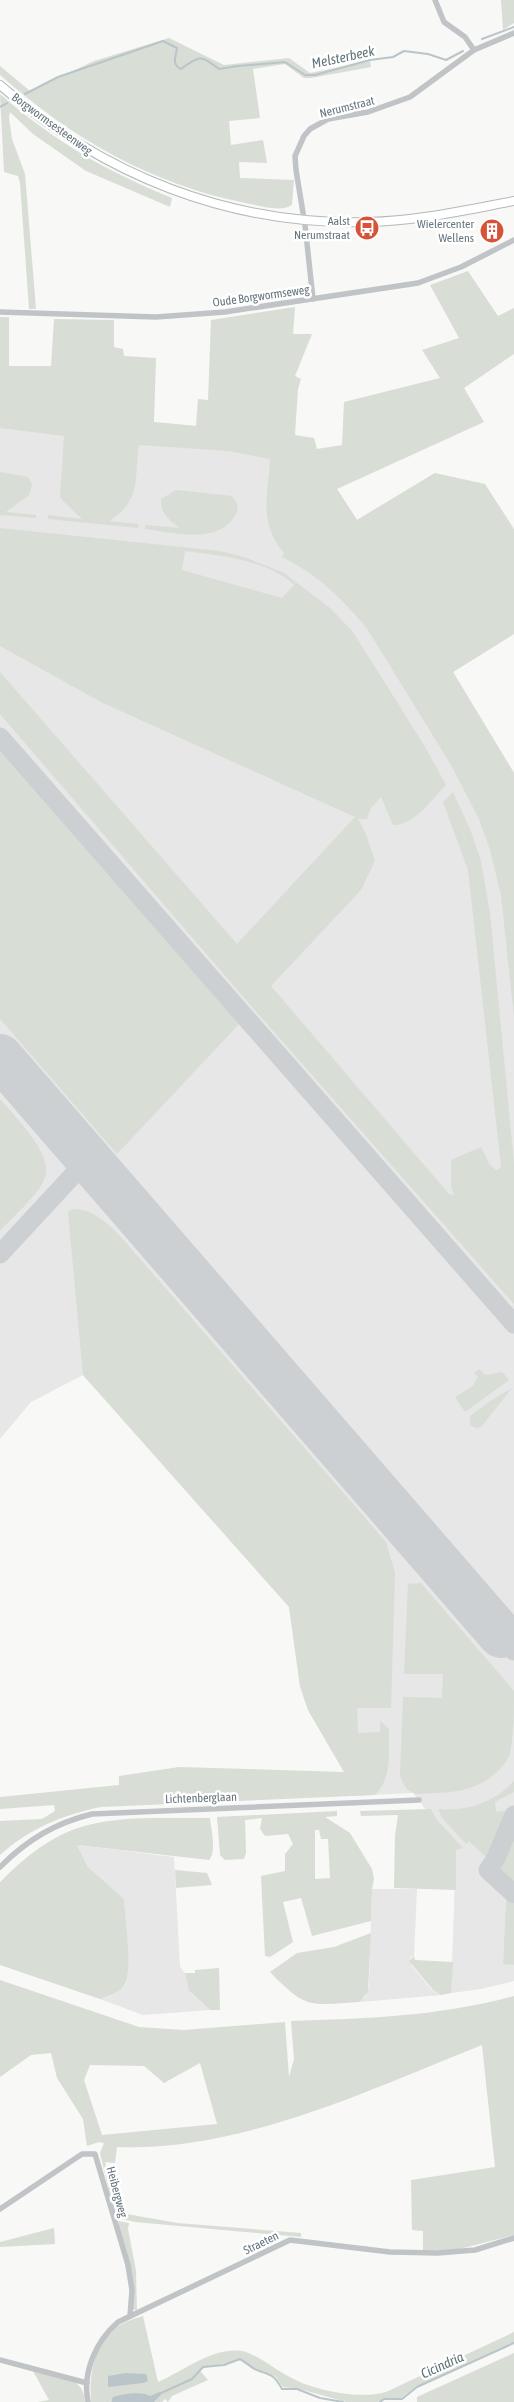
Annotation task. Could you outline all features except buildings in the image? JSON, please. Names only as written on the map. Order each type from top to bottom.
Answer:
[{"type":"main road","name":"Borgwormsesteenweg","points":[[0,84],[62,134],[112,164],[180,194],[223,206],[264,215],[335,223],[395,221],[514,201]]},
{"type":"street","points":[[435,0],[444,22],[465,36],[474,50]]},
{"type":"street","name":"Nerumstraat","points":[[313,299],[295,156],[299,144],[310,129],[328,119],[368,112],[410,97],[474,50],[514,33]]},
{"type":"street","name":"Oude Borgwormseweg","points":[[0,312],[184,317],[313,299],[435,278],[514,240]]},
{"type":"street","name":"Lichtenberglaan","points":[[0,1867],[37,1836],[72,1819],[92,1814],[419,1800]]},
{"type":"street","name":"Heibergweg","points":[[0,2209],[82,2154],[95,2154],[128,2265],[132,2290],[130,2316]]},
{"type":"street","name":"Straeten","points":[[88,2402],[87,2383],[94,2353],[103,2336],[118,2322],[290,2240],[390,2252],[438,2253],[475,2250],[514,2238]]},
{"type":"street","points":[[0,2360],[87,2383]]},
{"type":"shaded area","points":[[501,0],[514,0],[514,23],[503,30]]},
{"type":"shaded area","points":[[169,38],[224,65],[289,58],[310,73],[370,61],[371,67],[311,78],[304,78],[285,64],[253,69],[260,118],[229,121],[231,145],[263,140],[267,163],[239,162],[240,178],[294,180],[292,205],[281,208],[262,207],[210,195],[145,171],[114,156],[55,119],[0,75],[0,66],[30,91],[94,61]]},
{"type":"shaded area","points":[[0,94],[41,127],[82,154],[124,177],[172,198],[170,207],[86,171],[33,134],[10,112],[12,139],[25,174],[36,309],[29,309],[20,183],[18,176],[4,172]]},
{"type":"shaded area","points":[[468,271],[498,316],[514,308],[514,354],[464,388],[484,422],[337,489],[357,520],[435,473],[485,484],[514,529],[514,634],[453,672],[514,773],[514,1017],[501,895],[490,850],[479,819],[451,765],[368,630],[329,589],[307,571],[282,557],[284,553],[276,542],[271,530],[266,508],[270,459],[229,451],[139,445],[132,497],[120,513],[109,521],[138,524],[138,528],[48,519],[48,515],[82,519],[60,496],[64,436],[0,428],[0,317],[9,317],[9,366],[51,366],[54,319],[114,320],[114,347],[123,349],[124,356],[156,358],[154,422],[196,426],[198,399],[208,400],[211,320],[295,307],[293,334],[312,334],[295,376],[301,379],[298,389],[295,435],[314,438],[317,449],[342,445],[344,402],[440,378],[422,350],[459,338],[430,285]]},
{"type":"shaded area","points":[[0,366],[57,366],[54,413],[207,427],[280,440],[328,475],[357,520],[435,473],[514,634],[453,672],[514,773],[514,1904],[506,1897],[503,1963],[514,1965],[514,1981],[481,1989],[451,1993],[456,1849],[413,1793],[351,1796],[344,1772],[308,1710],[300,1686],[289,1607],[83,1375],[31,1402],[0,1439]]},
{"type":"shaded area","points":[[0,472],[28,477],[32,485],[29,495],[6,512],[36,515],[36,518],[0,515]]},
{"type":"shaded area","points":[[176,490],[232,496],[238,508],[234,517],[226,526],[205,534],[180,534],[145,529],[145,525],[180,528],[166,516],[161,504],[161,499]]},
{"type":"shaded area","points":[[0,528],[220,551],[244,557],[284,573],[330,608],[353,632],[424,745],[446,785],[416,816],[401,824],[393,825],[381,797],[371,808],[367,819],[358,819],[365,832],[375,861],[361,890],[271,986],[449,1194],[454,1195],[451,1187],[451,1160],[481,1147],[490,1165],[496,1170],[499,1169],[501,1166],[468,870],[443,802],[453,792],[470,829],[481,861],[490,913],[514,1163],[514,1304],[252,1007],[0,714],[0,672],[237,944],[355,817],[103,703],[0,646]],"holes":[[[185,551],[227,557],[257,564],[271,570],[294,585],[282,598],[182,570]]]},
{"type":"shaded area","points":[[0,752],[239,1024],[117,1154],[0,1019]]},
{"type":"shaded area","points":[[0,1099],[31,1136],[44,1158],[46,1168],[45,1177],[37,1191],[0,1231]]},
{"type":"shaded area","points":[[75,1209],[95,1215],[122,1238],[386,1542],[395,1573],[391,1708],[357,1708],[358,1733],[380,1732],[380,1721],[389,1729],[387,1772],[381,1788],[375,1795],[101,1807],[73,1814],[34,1830],[0,1855],[0,1821],[42,1819],[55,1811],[54,1805],[0,1809],[0,1797],[119,1785],[119,1776],[179,1767],[344,1772],[308,1710],[300,1686],[289,1607],[83,1375],[68,1211]]},
{"type":"shaded area","points":[[479,1369],[485,1375],[502,1372],[509,1380],[465,1412],[455,1397],[473,1386],[478,1377],[474,1373]]},
{"type":"shaded area","points":[[512,1388],[481,1427],[476,1428],[470,1425],[470,1416]]},
{"type":"shaded area","points":[[421,1583],[514,1691],[511,1749],[503,1766],[495,1774],[477,1785],[444,1793],[416,1794],[407,1789],[400,1776],[403,1697],[442,1698],[443,1674],[404,1674],[408,1584]]},
{"type":"shaded area","points":[[514,1781],[514,1792],[495,1802],[496,1812],[505,1811],[507,1816],[490,1856],[486,1857],[469,1841],[466,1844],[442,1818],[438,1809],[459,1809],[480,1804],[498,1795]]},
{"type":"shaded area","points":[[431,1809],[437,1820],[463,1848],[456,1850],[456,1890],[394,1888],[395,1836],[398,1815],[361,1816],[360,1811]]},
{"type":"shaded area","points":[[337,1811],[337,1816],[325,1817],[350,1833],[372,1869],[374,1879],[371,1921],[312,1936],[301,1898],[283,1902],[293,1942],[270,1957],[265,1956],[261,1876],[285,1871],[285,1854],[293,1844],[288,1834],[265,1836],[260,1829],[262,1818],[245,1820],[246,1853],[244,1859],[225,1860],[220,1855],[217,1817]],"holes":[[[315,1830],[319,1830],[321,1839],[328,1839],[330,1878],[315,1879]]]},
{"type":"shaded area","points":[[135,1818],[210,1818],[213,1852],[209,1860],[77,1845],[88,1867],[124,1899],[128,1942],[128,1975],[126,1982],[118,1991],[100,1999],[0,1965],[0,1882],[37,1849],[63,1834],[80,1827],[98,1823]]},
{"type":"shaded area","points":[[514,1833],[514,1882],[500,1868]]},
{"type":"shaded area","points":[[77,1845],[174,1857],[180,1967],[185,1973],[190,1993],[210,2010],[143,2015],[100,1999],[110,1996],[126,1984],[128,1972],[124,1899],[88,1867]]},
{"type":"shaded area","points":[[175,1870],[207,1873],[212,1885],[176,1888]]},
{"type":"shaded area","points":[[372,1889],[417,1889],[414,1956],[410,1958],[412,1966],[432,1990],[441,1995],[360,2002],[366,1996],[369,1986]]},
{"type":"shaded area","points":[[506,1896],[514,1904],[514,1965],[503,1964]]},
{"type":"shaded area","points":[[371,1933],[368,1992],[360,2002],[319,2004],[301,1999],[270,1972],[297,1953],[334,1947]]},
{"type":"shaded area","points":[[414,1956],[415,1960],[453,1962],[451,1993],[441,1995],[433,1990],[409,1961]]},
{"type":"shaded area","points":[[219,1968],[220,2010],[210,2010],[189,1991],[185,1973],[195,1973],[195,1970]]},
{"type":"shaded area","points":[[0,1980],[139,2027],[184,2030],[285,2022],[289,2077],[294,2059],[291,2021],[348,2019],[431,2012],[487,2003],[514,1996],[514,2235],[456,2250],[423,2250],[423,2231],[412,2230],[411,2180],[495,2167],[482,2045],[395,2081],[303,2115],[257,2129],[210,2140],[163,2146],[117,2147],[115,2163],[105,2162],[115,2199],[121,2213],[177,2223],[301,2233],[301,2237],[135,2222],[115,2217],[100,2153],[104,2143],[99,2142],[87,2146],[83,2119],[57,2078],[51,2053],[31,2055],[0,2077]],"holes":[[[200,2063],[217,2124],[102,2135],[84,2080],[90,2065],[144,2066],[164,2083]]]},
{"type":"shaded area","points":[[118,2221],[129,2223],[128,2229],[136,2271],[137,2311],[133,2309]]},
{"type":"shaded area","points":[[54,2228],[55,2244],[0,2247],[0,2242]]},
{"type":"shaded area","points":[[143,2316],[158,2382],[209,2356],[231,2351],[242,2351],[308,2385],[349,2394],[375,2394],[386,2392],[514,2332],[514,2343],[416,2387],[401,2398],[384,2399],[380,2402],[346,2402],[300,2389],[283,2387],[275,2376],[256,2370],[241,2360],[200,2369],[208,2380],[172,2396],[168,2402],[165,2399],[162,2402],[154,2402],[161,2395],[111,2400],[111,2402],[91,2402],[92,2372],[101,2344],[117,2327]]},
{"type":"shaded area","points":[[514,2353],[514,2402],[417,2402],[417,2397]]},
{"type":"shaded area","points":[[33,2371],[61,2376],[74,2382],[82,2390],[85,2402],[37,2402],[49,2400]]},
{"type":"shaded area","points":[[126,2373],[146,2374],[148,2381],[108,2387],[108,2376]]},
{"type":"shaded area","points":[[160,2392],[161,2395],[154,2402],[111,2402],[113,2397],[122,2395],[137,2393],[150,2396]]},
{"type":"waterway","name":"Melsterbeek","points":[[482,39],[514,27]]},
{"type":"waterway","name":"Melsterbeek","points":[[25,94],[58,77],[163,41],[177,48],[175,63],[181,69],[201,58],[219,69],[285,62],[305,75],[315,75],[370,60],[393,57],[404,51],[428,54],[446,60],[463,51]]},
{"type":"waterway","name":"Melsterbeek","points":[[0,107],[7,103]]},
{"type":"waterway","name":"Cicindria","points":[[380,2402],[384,2399],[402,2399],[417,2387],[514,2343]]},
{"type":"waterway","name":"Cicindria","points":[[159,2394],[192,2379],[203,2367],[224,2365],[240,2359],[255,2369],[272,2376],[282,2389],[297,2389],[320,2398],[343,2402]]},
{"type":"taxiway","points":[[0,737],[514,1324]]},
{"type":"taxiway","points":[[0,1254],[88,1159]]},
{"type":"taxiway","points":[[501,1635],[514,1651]]},
{"type":"taxiway","points":[[514,1815],[496,1858],[488,1870],[514,1894]]},
{"type":"runway","points":[[0,1057],[501,1635]]},
{"type":"place","name":"Aalst Nerumstraat","points":[[367,228]]},
{"type":"place","name":"Wielercenter Wellens","points":[[492,231]]}]
